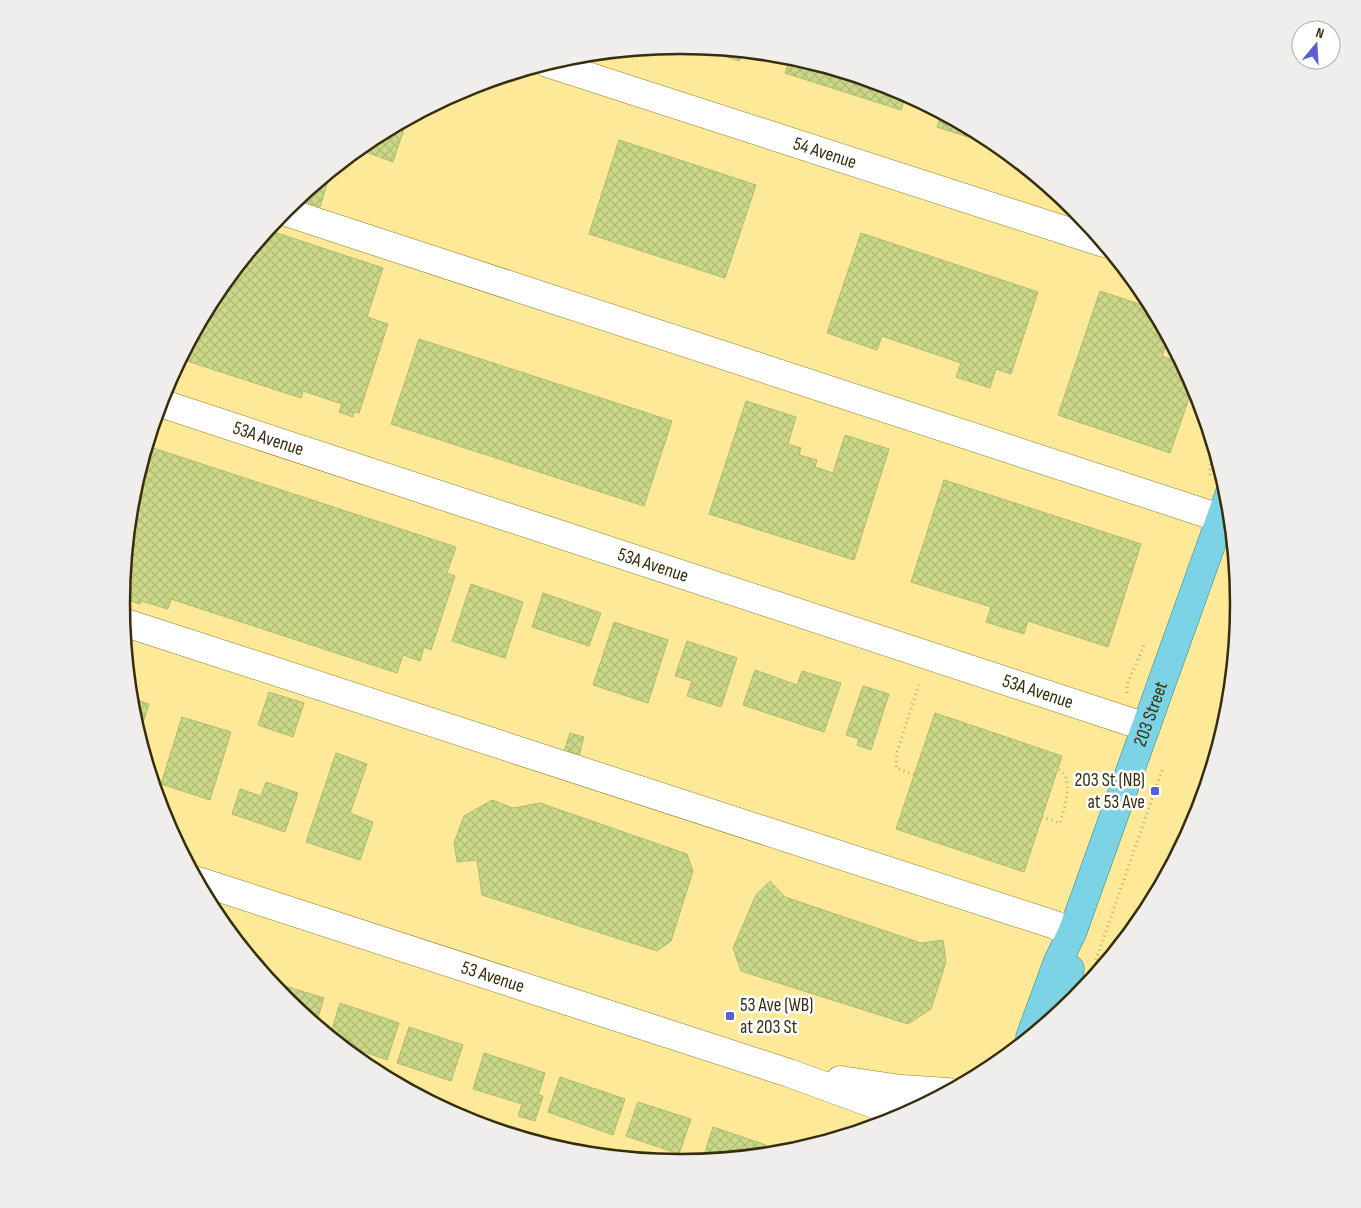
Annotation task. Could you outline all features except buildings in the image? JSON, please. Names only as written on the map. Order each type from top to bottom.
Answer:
[{"type":"main road","name":"203 Street","points":[[1034,1025],[1058,961],[1072,933],[1223,513]]},
{"type":"main road","name":"203 Street","points":[[1064,998],[1072,964],[1072,933]]},
{"type":"street","name":"54 Avenue","points":[[560,67],[1092,238]]},
{"type":"street","points":[[292,214],[1221,505]]},
{"type":"street","name":"53A Avenue","points":[[167,405],[1146,727]]},
{"type":"street","points":[[131,624],[1055,925],[1072,933]]},
{"type":"street","name":"53 Avenue","points":[[207,884],[789,1073],[893,1111]]},
{"type":"street","name":"53 Avenue","points":[[789,1073],[901,1089],[937,1091]]},
{"type":"path","points":[[914,774],[896,768],[897,752],[920,678]]},
{"type":"path","points":[[1094,967],[1164,763]]},
{"type":"path","points":[[1042,817],[1060,823],[1066,805],[1066,776],[1063,770],[1058,768]]},
{"type":"place","name":"203 St (NB) at 53 Ave","points":[[1155,791]]},
{"type":"place","name":"53 Ave (WB) at 203 St","points":[[730,1016]]}]
